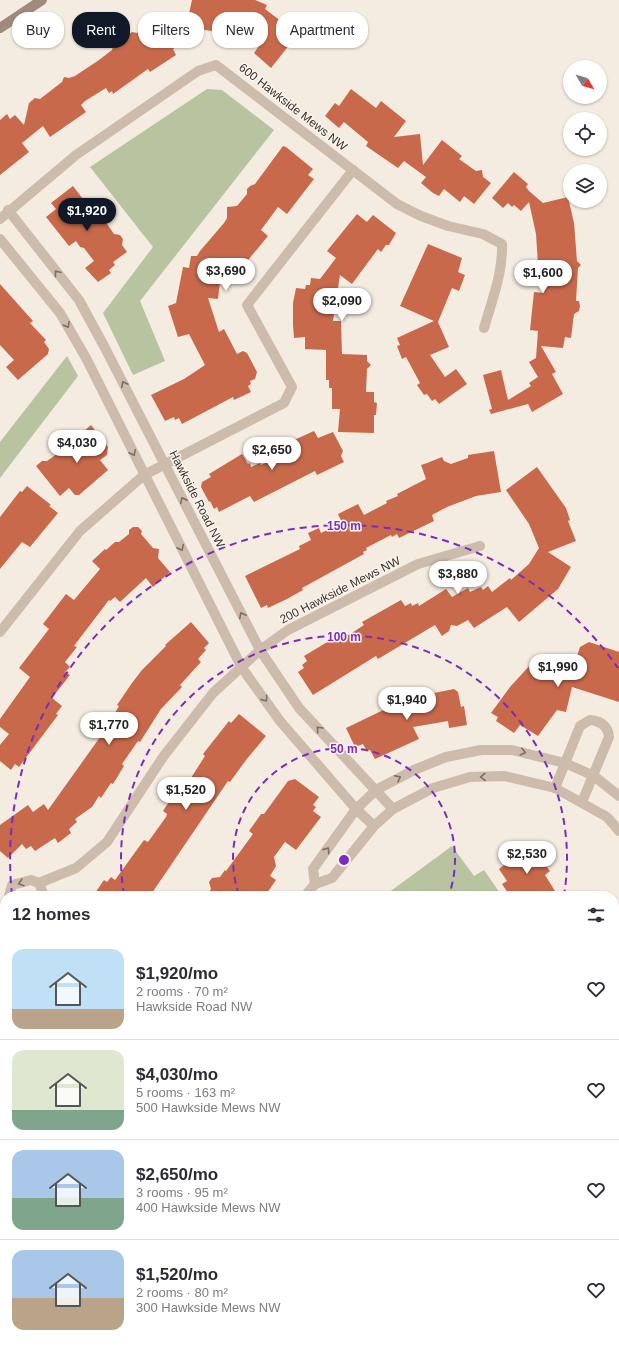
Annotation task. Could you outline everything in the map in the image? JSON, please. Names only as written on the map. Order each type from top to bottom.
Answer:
[{"type":"main road","points":[[0,28],[42,0]]},
{"type":"street","name":"600 Hawkside Mews NW","points":[[8,210],[76,155],[198,71],[216,65],[397,204],[421,216],[448,226],[483,234],[502,244],[502,259],[499,276],[484,328]]},
{"type":"street","points":[[0,632],[80,531],[144,475],[284,403],[292,387],[247,304],[353,170]]},
{"type":"street","points":[[0,218],[8,210]]},
{"type":"street","name":"Hawkside Road NW","points":[[8,210],[79,300],[260,650],[299,708],[393,809]]},
{"type":"street","points":[[0,239],[60,313],[86,358],[242,668],[280,721],[356,809],[374,826]]},
{"type":"street","name":"200 Hawkside Mews NW","points":[[39,883],[76,868],[107,842],[163,757],[213,693],[260,650],[288,630],[418,564],[480,546]]},
{"type":"street","points":[[555,788],[580,726],[590,720],[596,721],[608,730],[610,737],[582,802]]},
{"type":"street","points":[[315,884],[313,869],[356,809],[376,790],[414,770],[446,757],[481,750],[512,750],[565,763],[594,776],[619,796]]},
{"type":"street","points":[[309,891],[315,884],[332,878],[374,826],[393,809],[433,788],[470,777],[504,776],[555,788],[607,817],[619,831]]},
{"type":"street","points":[[11,891],[12,885],[31,880],[39,883],[42,891]]},
{"type":"green space","points":[[207,89],[222,90],[274,130],[140,301],[165,361],[133,375],[103,313],[153,247],[90,167]]},
{"type":"green space","points":[[67,356],[78,376],[0,478],[0,442]]},
{"type":"green space","points":[[452,846],[474,876],[484,870],[499,891],[391,891]]},
{"type":"building","points":[[192,0],[255,0],[267,5],[265,9],[276,17],[276,48],[287,48],[271,68],[254,53],[258,48],[268,48],[268,12],[212,12],[212,31],[204,30],[204,12],[189,12]]},
{"type":"building","points":[[132,32],[138,32],[138,48],[174,48],[173,49],[176,55],[150,72],[148,69],[113,94],[112,91],[109,93],[106,88],[85,101],[81,105],[86,112],[50,137],[43,126],[22,143],[29,152],[0,175],[0,120],[7,114],[10,119],[15,115],[24,125],[29,103],[35,98],[40,99],[62,82],[64,77],[69,78],[75,76],[99,60],[112,48],[130,48],[130,34]]},
{"type":"building","points":[[351,89],[376,108],[381,101],[406,121],[394,137],[420,134],[423,165],[442,140],[462,156],[459,159],[476,171],[482,170],[483,177],[491,183],[474,204],[464,196],[460,202],[444,189],[439,196],[433,193],[421,183],[426,177],[404,161],[398,168],[366,146],[368,142],[344,122],[339,128],[325,116],[335,103],[339,106]]},
{"type":"building","points":[[283,146],[313,169],[308,175],[314,179],[287,214],[278,207],[261,230],[268,236],[244,265],[236,259],[227,266],[221,273],[218,299],[208,298],[219,332],[224,329],[237,354],[243,351],[247,353],[257,372],[255,379],[250,381],[251,384],[248,386],[251,392],[234,400],[233,397],[182,424],[179,418],[175,420],[174,417],[165,421],[151,395],[184,379],[205,365],[189,334],[178,337],[168,306],[176,303],[183,267],[189,268],[191,256],[197,256],[224,223],[227,218],[227,207],[237,206],[247,194],[247,189],[255,184]]},
{"type":"building","points":[[514,172],[528,184],[526,187],[529,191],[543,203],[563,198],[563,208],[571,208],[574,223],[577,261],[581,265],[578,268],[576,301],[579,301],[579,311],[574,314],[571,338],[565,337],[563,348],[541,346],[556,372],[552,374],[563,394],[532,412],[528,404],[491,414],[489,410],[492,409],[483,375],[501,370],[508,400],[531,386],[529,383],[538,377],[529,362],[536,358],[538,331],[530,330],[534,292],[544,293],[548,264],[538,264],[536,234],[529,202],[521,211],[514,205],[512,207],[508,203],[503,208],[492,198]]},
{"type":"building","points":[[73,186],[96,216],[103,218],[114,234],[120,235],[123,239],[122,245],[127,252],[113,262],[115,265],[109,270],[111,273],[98,282],[85,268],[94,261],[84,248],[80,247],[76,241],[69,246],[46,217],[56,209],[51,203]]},
{"type":"building","points":[[357,214],[367,222],[373,215],[396,233],[389,245],[386,245],[381,252],[378,249],[352,284],[340,275],[333,321],[341,321],[342,354],[367,355],[367,361],[371,365],[367,369],[366,392],[374,392],[374,402],[377,403],[376,415],[374,415],[374,433],[338,432],[340,409],[332,409],[332,388],[329,388],[329,380],[326,380],[326,350],[305,349],[305,337],[294,338],[293,303],[296,288],[305,289],[306,285],[310,285],[311,278],[320,279],[336,258],[327,251]]},
{"type":"building","points":[[428,244],[462,258],[458,272],[465,275],[459,291],[452,288],[438,322],[449,347],[430,355],[445,377],[456,369],[467,384],[439,404],[435,399],[432,401],[427,394],[424,395],[417,385],[420,383],[406,357],[402,359],[397,346],[400,345],[397,338],[434,321],[400,306]]},
{"type":"building","points":[[0,284],[33,321],[30,323],[46,340],[44,342],[49,349],[48,354],[18,380],[6,367],[14,360],[0,345]]},
{"type":"building","points":[[91,425],[108,447],[107,455],[100,460],[108,470],[79,495],[75,495],[69,488],[60,496],[36,466],[42,461],[47,461],[61,451]]},
{"type":"building","points":[[314,431],[318,438],[333,432],[343,451],[341,456],[344,462],[317,475],[315,471],[254,502],[250,496],[219,512],[217,507],[214,509],[201,487],[202,482],[211,477],[209,474],[242,454],[248,464],[250,463],[251,467],[260,463],[261,465],[281,454],[277,446],[293,438],[294,440]]},
{"type":"building","points":[[494,451],[501,492],[476,496],[447,507],[432,515],[434,521],[399,538],[397,534],[392,537],[391,535],[366,548],[367,550],[363,552],[364,554],[302,588],[303,590],[287,599],[268,608],[267,605],[261,608],[245,576],[300,549],[299,546],[311,540],[308,533],[319,528],[321,533],[342,523],[338,514],[358,504],[364,515],[387,503],[386,501],[398,496],[397,494],[426,479],[421,465],[442,457],[444,461],[451,464],[468,458],[468,455]]},
{"type":"building","points":[[537,467],[566,508],[570,520],[568,521],[576,541],[548,552],[571,567],[558,589],[519,622],[507,607],[474,628],[468,620],[457,626],[451,625],[449,631],[442,636],[435,625],[378,659],[376,656],[313,695],[298,672],[304,668],[302,665],[307,661],[304,656],[338,636],[341,640],[364,625],[362,622],[401,600],[405,606],[411,603],[412,606],[418,603],[419,606],[446,589],[452,597],[468,588],[470,592],[481,587],[483,590],[488,586],[492,592],[510,578],[511,580],[529,564],[539,548],[529,524],[506,490]]},
{"type":"building","points":[[27,486],[51,505],[49,506],[58,513],[30,547],[22,542],[0,569],[0,517],[20,491],[22,492]]},
{"type":"building","points":[[133,527],[138,527],[142,531],[141,534],[153,548],[159,549],[158,558],[170,572],[153,587],[146,578],[120,602],[115,597],[110,601],[109,600],[74,646],[77,647],[65,662],[70,667],[65,672],[70,675],[52,698],[62,706],[56,714],[58,715],[19,767],[15,764],[11,770],[0,761],[0,745],[9,734],[0,727],[0,719],[30,677],[19,668],[49,629],[43,624],[66,594],[74,600],[100,569],[92,561],[105,549],[106,550],[115,542],[119,542],[129,534],[129,530]]},
{"type":"building","points":[[191,622],[209,643],[204,648],[206,650],[198,659],[201,662],[180,685],[182,687],[161,709],[140,742],[138,741],[122,764],[124,766],[113,784],[111,783],[101,798],[99,796],[92,807],[75,819],[77,822],[69,829],[71,833],[58,843],[55,838],[35,851],[31,846],[26,849],[22,844],[8,858],[0,851],[0,825],[28,805],[33,812],[44,804],[48,810],[103,733],[119,706],[117,705],[132,683],[142,670],[166,646],[165,645]]},
{"type":"building","points":[[589,642],[619,652],[619,702],[572,687],[566,712],[557,710],[538,736],[520,725],[514,733],[496,721],[498,717],[491,713],[510,687],[532,663],[537,663],[545,654],[570,677],[580,647]]},
{"type":"building","points":[[454,689],[458,692],[461,707],[464,706],[467,725],[449,728],[448,721],[413,727],[419,739],[375,759],[370,750],[367,751],[363,744],[355,747],[346,728],[398,703],[397,700],[408,695],[409,698]]},
{"type":"building","points":[[239,714],[266,736],[230,782],[228,781],[153,891],[96,891],[104,880],[107,882],[111,877],[115,880],[144,840],[148,842],[166,817],[167,814],[163,811],[182,782],[185,778],[189,781],[205,756],[203,754],[229,721],[231,723]]},
{"type":"building","points":[[295,779],[319,797],[313,805],[316,807],[313,811],[321,817],[296,850],[285,842],[274,857],[276,866],[270,876],[276,880],[268,891],[210,891],[211,889],[209,882],[212,878],[220,877],[225,870],[226,871],[253,834],[249,831],[261,814],[264,814],[288,781]]},
{"type":"building","points":[[531,846],[550,871],[545,875],[555,891],[507,891],[502,884],[507,881],[499,869],[524,849],[525,850]]}]
